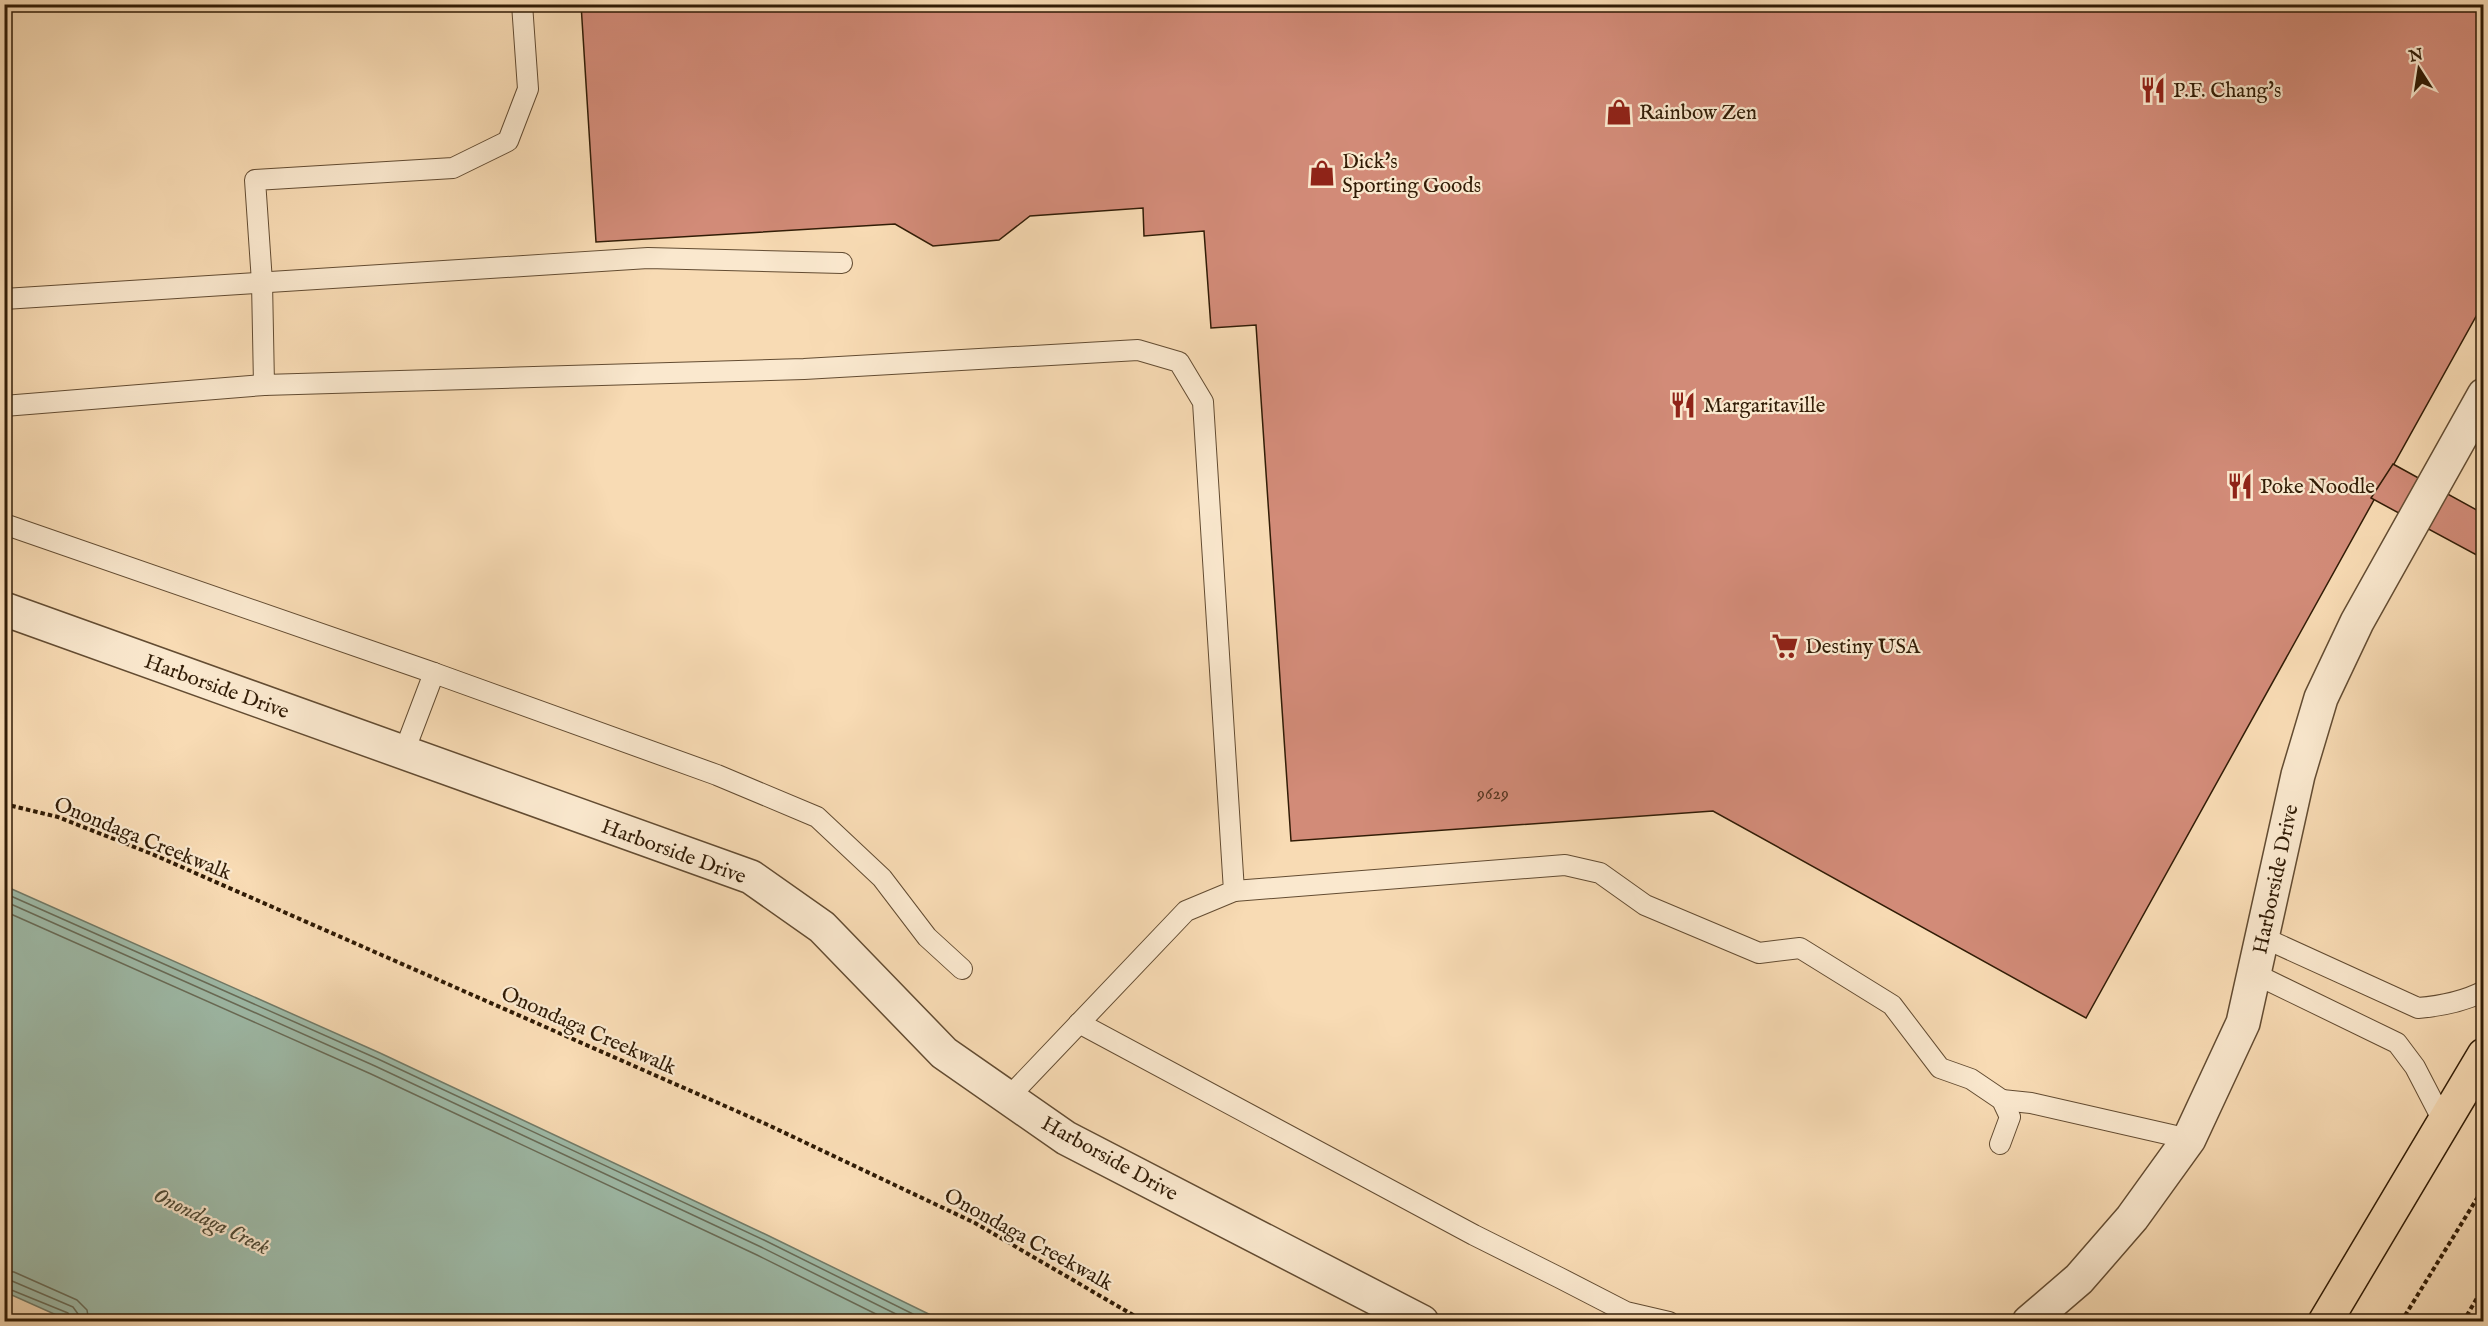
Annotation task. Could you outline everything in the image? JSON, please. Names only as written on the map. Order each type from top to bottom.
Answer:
[{"type":"main road","points":[[2325,1322],[2484,1055]]},
{"type":"street","name":"Harborside Drive","points":[[2029,1322],[2079,1279],[2132,1218],[2189,1139],[2243,1023],[2298,775],[2321,698],[2358,622],[2482,402]]},
{"type":"street","name":"Harborside Drive","points":[[4,609],[751,877],[822,927],[944,1053],[1066,1138],[1422,1322]]},
{"type":"lane","points":[[264,385],[262,282],[255,180],[453,168],[508,141],[528,89],[522,4]]},
{"type":"lane","points":[[4,299],[648,258],[842,263]]},
{"type":"lane","points":[[4,406],[264,385],[804,369],[1138,350],[1179,362],[1203,402],[1234,891]]},
{"type":"lane","points":[[4,524],[434,673],[717,775],[817,817],[882,878],[927,937],[962,969]]},
{"type":"lane","points":[[404,752],[434,673]]},
{"type":"lane","points":[[1008,1098],[1186,911],[1234,891],[1565,865],[1600,873],[1645,905],[1759,952],[1800,948],[1892,1005],[1940,1068],[1971,1079],[2002,1100],[2031,1102],[2189,1139]]},
{"type":"lane","points":[[2262,937],[2418,1008],[2470,999],[2484,991]]},
{"type":"lane","points":[[2254,974],[2397,1043],[2415,1067],[2444,1121]]},
{"type":"lane","points":[[1079,1023],[1517,1257],[1626,1312],[1669,1322]]},
{"type":"lane","points":[[2000,1144],[2010,1117],[2002,1100]]},
{"type":"path","name":"Onondaga Creekwalk","points":[[4,804],[58,818],[152,854],[766,1124],[975,1223],[1145,1322]]},
{"type":"path","points":[[2401,1322],[2484,1187]]},
{"type":"path","points":[[2463,1322],[2484,1286]]},
{"type":"water","name":"Onondaga Creek","points":[[5,886],[380,1053],[767,1235],[943,1321],[72,1322],[5,1292]]},
{"type":"building","name":"Destiny USA","points":[[581,4],[2484,4],[2484,302],[2086,1018],[1713,811],[1291,841],[1256,325],[1211,328],[1204,231],[1144,236],[1143,208],[1030,216],[999,240],[933,246],[895,224],[596,242]]},
{"type":"building","points":[[2393,464],[2484,514],[2484,559],[2371,498]]},
{"type":"place","name":"P.F. Chang's","points":[[2153,90]]},
{"type":"place","name":"Rainbow Zen","points":[[1619,112]]},
{"type":"place","name":"Dick's Sporting Goods","points":[[1322,173]]},
{"type":"place","name":"Margaritaville","points":[[1683,405]]},
{"type":"place","name":"Poke Noodle","points":[[2240,486]]},
{"type":"place","name":"Destiny USA","points":[[1785,646]]}]
